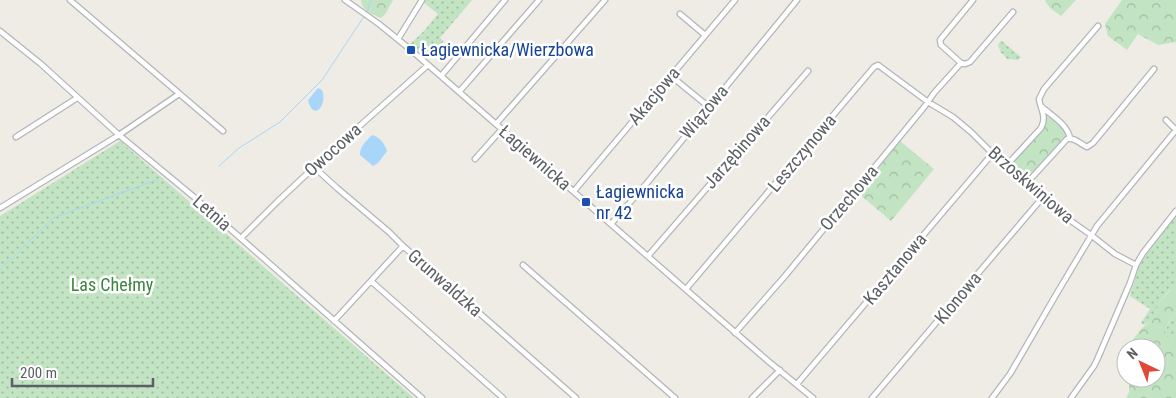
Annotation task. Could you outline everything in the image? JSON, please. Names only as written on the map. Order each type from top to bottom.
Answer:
[{"type":"street","points":[[70,0],[223,131]]},
{"type":"street","name":"Łagiewnicka","points":[[346,0],[428,64],[813,398]]},
{"type":"street","points":[[398,39],[422,0]]},
{"type":"street","points":[[441,76],[505,0]]},
{"type":"street","points":[[459,92],[539,0]]},
{"type":"street","points":[[496,124],[605,0]]},
{"type":"street","name":"Akacjowa","points":[[574,191],[734,0]]},
{"type":"street","name":"Wiązowa","points":[[611,224],[648,183],[797,0]]},
{"type":"street","points":[[961,63],[941,45],[940,40],[973,0]]},
{"type":"street","name":"Orzechowa","points":[[736,333],[785,276],[934,93],[961,63],[970,62],[1013,12]]},
{"type":"street","points":[[680,14],[705,35]]},
{"type":"street","points":[[1007,165],[1043,124],[1044,116],[1038,99],[1044,89],[1098,26]]},
{"type":"street","name":"Letnia","points":[[0,31],[41,64],[119,135],[194,197],[422,398]]},
{"type":"street","name":"Owocowa","points":[[241,238],[314,167],[428,64]]},
{"type":"street","name":"Leszczynowa","points":[[686,289],[874,67],[880,66],[928,102]]},
{"type":"street","points":[[1041,106],[1063,124],[1070,138],[1084,146],[1089,146],[1154,69]]},
{"type":"street","name":"Jarzębinowa","points":[[648,256],[808,71]]},
{"type":"street","points":[[671,76],[709,107]]},
{"type":"street","points":[[0,208],[119,135],[179,94]]},
{"type":"street","points":[[16,137],[77,98]]},
{"type":"street","name":"Brzoskwiniowa","points":[[928,102],[971,132],[1064,216],[1115,254],[1136,265]]},
{"type":"street","points":[[992,398],[1010,374],[1097,226],[1176,130],[1166,120]]},
{"type":"street","points":[[475,159],[502,129]]},
{"type":"street","points":[[1027,183],[1062,143],[1070,138]]},
{"type":"street","name":"Kasztanowa","points":[[797,384],[993,153]]},
{"type":"street","name":"Grunwaldzka","points":[[314,167],[576,398]]},
{"type":"street","name":"Klonowa","points":[[872,398],[1043,197]]},
{"type":"street","points":[[1071,398],[1097,360],[1142,254],[1176,211]]},
{"type":"street","points":[[334,321],[402,246]]},
{"type":"street","points":[[523,265],[675,398]]},
{"type":"street","points":[[371,281],[502,398]]},
{"type":"street","points":[[752,398],[780,370]]},
{"type":"green space","points":[[361,0],[393,0],[381,18],[365,9]]},
{"type":"green space","points":[[424,0],[472,0],[440,38],[444,41],[429,58],[410,44],[438,14],[423,2]]},
{"type":"green space","points":[[1046,0],[1076,0],[1061,16],[1050,8]]},
{"type":"green space","points":[[1122,0],[1176,0],[1176,42],[1158,45],[1138,34],[1127,50],[1108,36],[1105,24]]},
{"type":"green space","points":[[1002,41],[1021,57],[1018,60],[1007,59],[1001,53],[998,45]]},
{"type":"green space","points":[[1046,116],[1062,128],[1065,132],[1065,137],[1030,179],[1027,179],[1017,172],[1013,161],[1039,134],[1043,128]]},
{"type":"green space","name":"Las Chełmy","points":[[120,141],[414,398],[0,398],[0,216]]},
{"type":"green space","points":[[900,141],[934,169],[891,221],[858,193]]},
{"type":"green space","points":[[1176,216],[1176,291],[1170,290],[1160,301],[1153,320],[1144,325],[1141,323],[1150,309],[1130,296],[1139,266]]},
{"type":"green space","points":[[1171,290],[1176,291],[1176,313],[1168,324],[1166,337],[1171,338],[1176,328],[1176,398],[1126,398],[1129,388],[1166,388],[1166,338],[1134,338],[1153,320],[1160,301]]},
{"type":"green space","points":[[1176,313],[1176,328],[1171,338],[1166,337],[1168,324]]},
{"type":"water","points":[[318,88],[322,90],[323,101],[320,109],[317,111],[311,107],[308,100]]},
{"type":"water","points":[[372,135],[381,141],[387,151],[378,163],[373,166],[360,155],[362,146]]},
{"type":"waterway","points":[[367,12],[371,0]]},
{"type":"waterway","points":[[219,166],[239,148],[280,122],[322,80],[365,15]]},
{"type":"waterway","points":[[0,270],[53,218],[156,180]]},
{"type":"place","name":"Łagiewnicka/Wierzbowa","points":[[411,50]]},
{"type":"place","name":"Łagiewnicka nr 42","points":[[586,202]]}]
